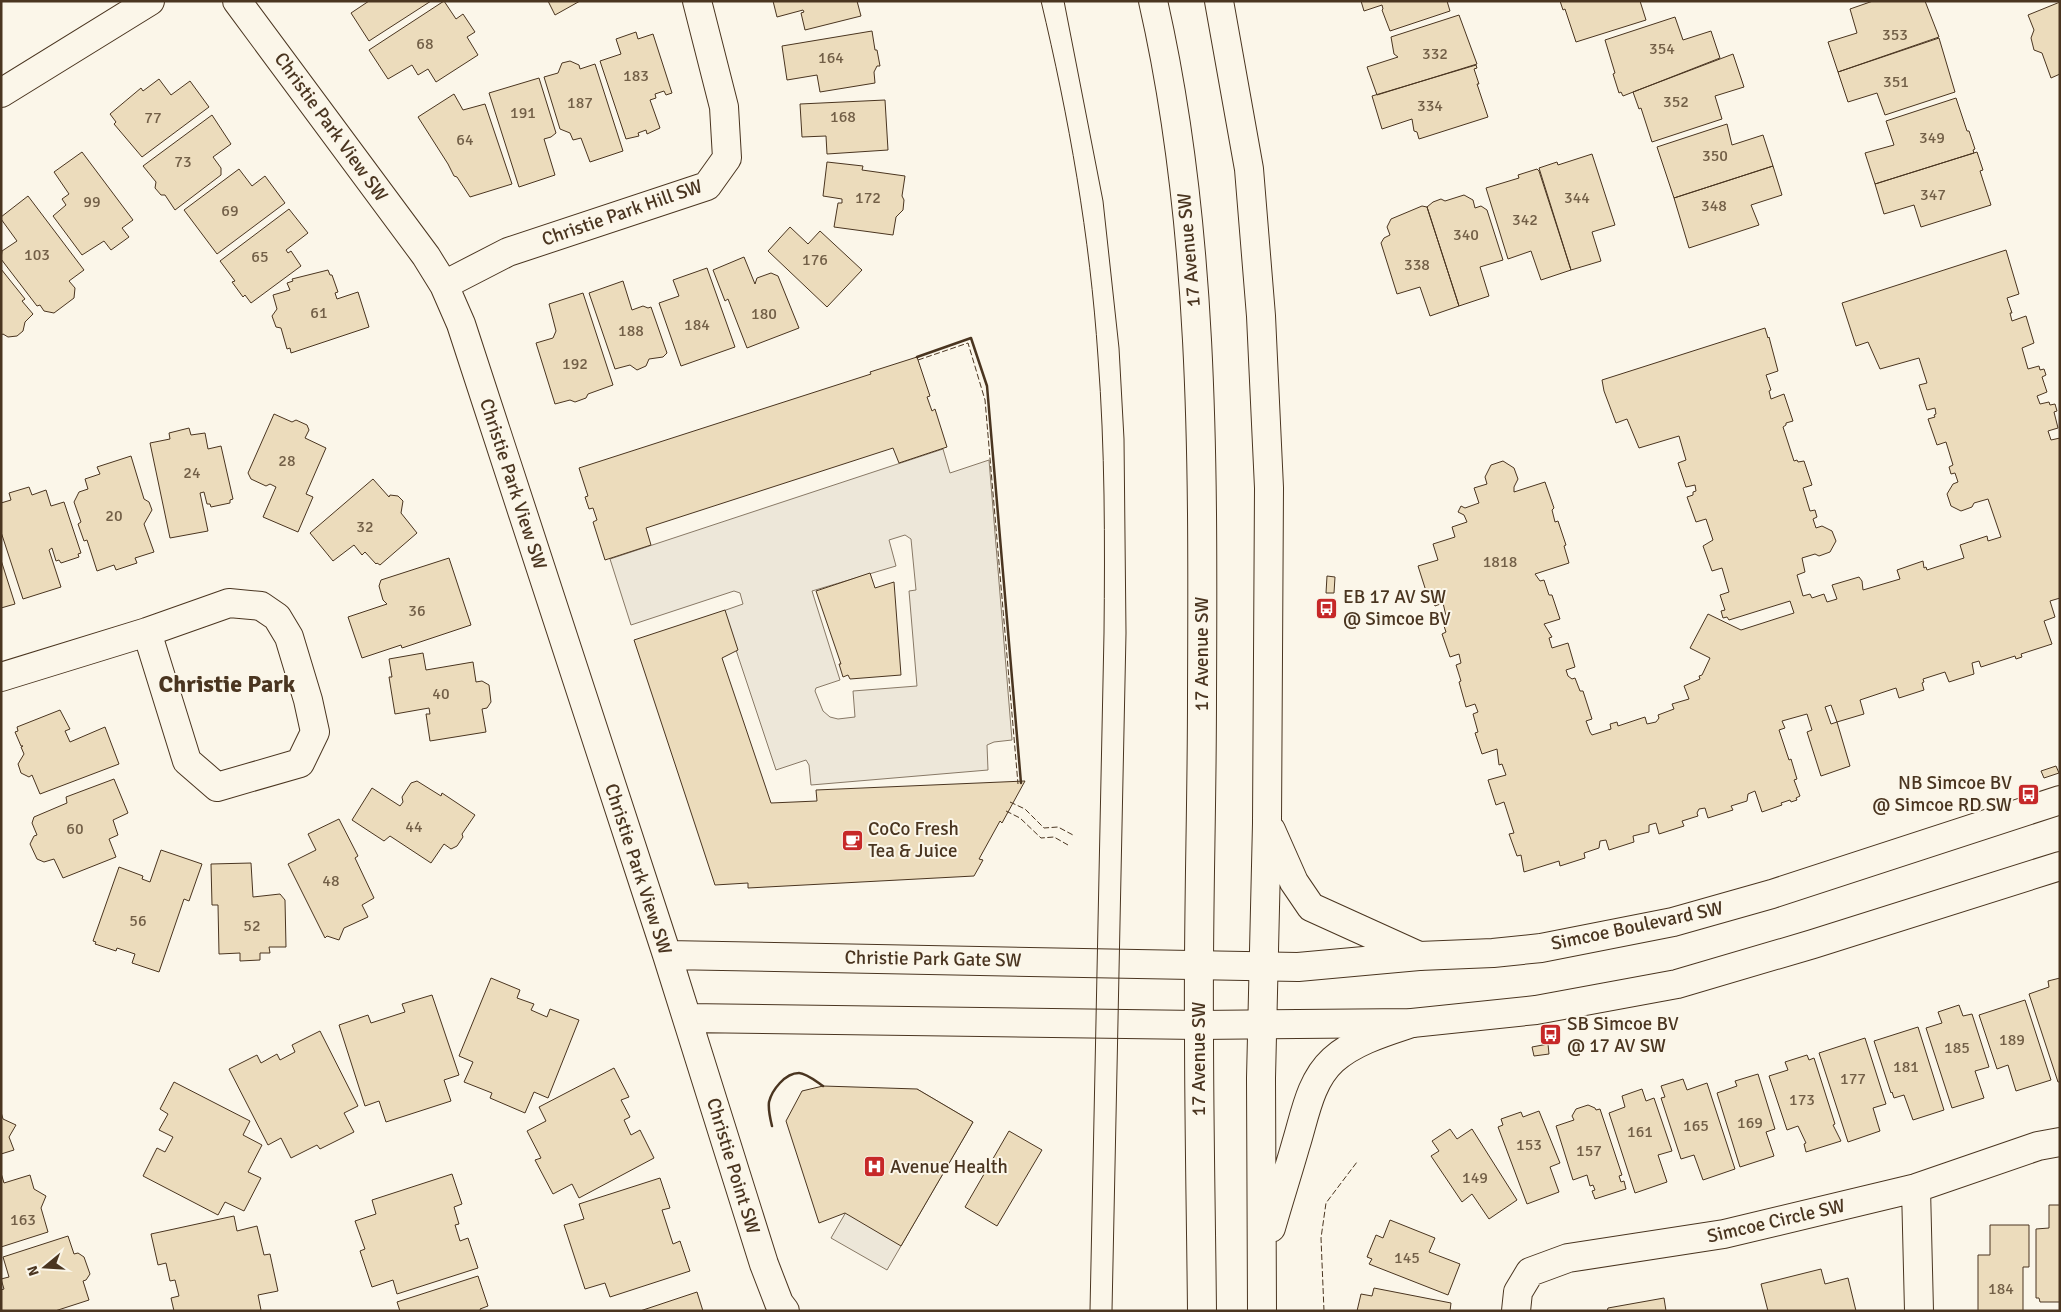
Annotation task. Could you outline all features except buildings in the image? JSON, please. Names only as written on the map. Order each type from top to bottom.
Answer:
[{"type":"street","points":[[1,93],[150,1]]},
{"type":"street","name":"Christie Park View SW","points":[[238,1],[426,256],[444,285],[470,348],[686,1018]]},
{"type":"street","name":"Christie Park Hill SW","points":[[444,285],[508,252],[707,186],[726,158],[726,141],[724,107],[697,1]]},
{"type":"street","name":"17 Avenue SW","points":[[1152,1],[1162,41],[1191,240],[1200,425],[1203,634],[1198,1026],[1202,1311]]},
{"type":"street","points":[[1219,1],[1248,169],[1261,316],[1269,488],[1268,823],[1262,1024],[1262,1311]]},
{"type":"street","points":[[1,677],[147,632],[229,604],[261,606],[277,617],[289,637],[308,700],[314,732],[300,763],[218,787],[187,761],[147,632]]},
{"type":"street","name":"Simcoe Boulevard SW","points":[[1199,966],[1298,967],[1419,956],[1493,953],[1541,948],[1673,922],[1772,894],[2060,800]]},
{"type":"street","points":[[1268,823],[1294,882],[1311,907],[1419,956]]},
{"type":"street","points":[[686,1018],[1198,1026],[1412,1023],[1536,1010],[1677,984],[1813,944],[2060,866]]},
{"type":"street","points":[[2025,877],[2060,882]]},
{"type":"street","name":"Christie Park Gate SW","points":[[667,955],[1098,962],[1199,966]]},
{"type":"street","name":"Christie Point SW","points":[[686,1018],[764,1264],[779,1303],[785,1311]]},
{"type":"street","points":[[1262,1256],[1306,1105],[1316,1084],[1332,1061],[1352,1047],[1381,1033],[1412,1023]]},
{"type":"street","name":"Simcoe Circle SW","points":[[1516,1311],[1518,1292],[1530,1272],[1568,1258],[1724,1234],[1916,1188],[2038,1146],[2060,1142]]},
{"type":"street","points":[[1916,1188],[1918,1311]]},
{"type":"shaded area","points":[[943,449],[950,473],[989,460],[1012,740],[994,742],[987,745],[988,770],[811,785],[809,765],[806,760],[776,770],[723,611],[743,604],[740,593],[734,591],[631,625],[610,559]],"holes":[[[905,535],[911,539],[916,590],[909,591],[917,686],[853,691],[855,717],[838,719],[830,717],[823,711],[815,691],[816,688],[840,680],[812,591],[896,566],[889,540]]]},
{"type":"shaded area","points":[[917,1089],[973,1122],[887,1270],[831,1238]]},
{"type":"tram line","points":[[1041,1],[1061,89],[1084,222],[1098,357],[1102,426],[1104,633],[1090,1311]]},
{"type":"tram line","points":[[1064,1],[1103,201],[1119,348],[1124,439],[1126,633],[1112,1311]]},
{"type":"fence","points":[[918,360],[968,343],[985,400],[1018,784]]},
{"type":"fence","points":[[1010,802],[1025,809],[1044,828],[1058,827],[1073,835]]},
{"type":"fence","points":[[1006,811],[1020,818],[1041,838],[1054,837],[1068,845]]},
{"type":"fence","points":[[1324,1311],[1321,1238],[1326,1203],[1357,1162]]},
{"type":"wall","points":[[917,357],[971,338],[987,386],[1021,783]]},
{"type":"wall","points":[[772,1126],[769,1102],[773,1092],[784,1079],[794,1074],[802,1073],[823,1086]]},
{"type":"place","name":"EB 17 AV SW @ Simcoe BV","points":[[1327,608]]},
{"type":"place","name":"NB Simcoe BV @ Simcoe RD SW","points":[[2028,794]]},
{"type":"place","name":"CoCo Fresh Tea & Juice","points":[[852,840]]},
{"type":"place","name":"SB Simcoe BV @ 17 AV SW","points":[[1551,1035]]},
{"type":"place","name":"Avenue Health","points":[[874,1167]]},
{"type":"district","name":"Christie Park","points":[[227,684]]}]
